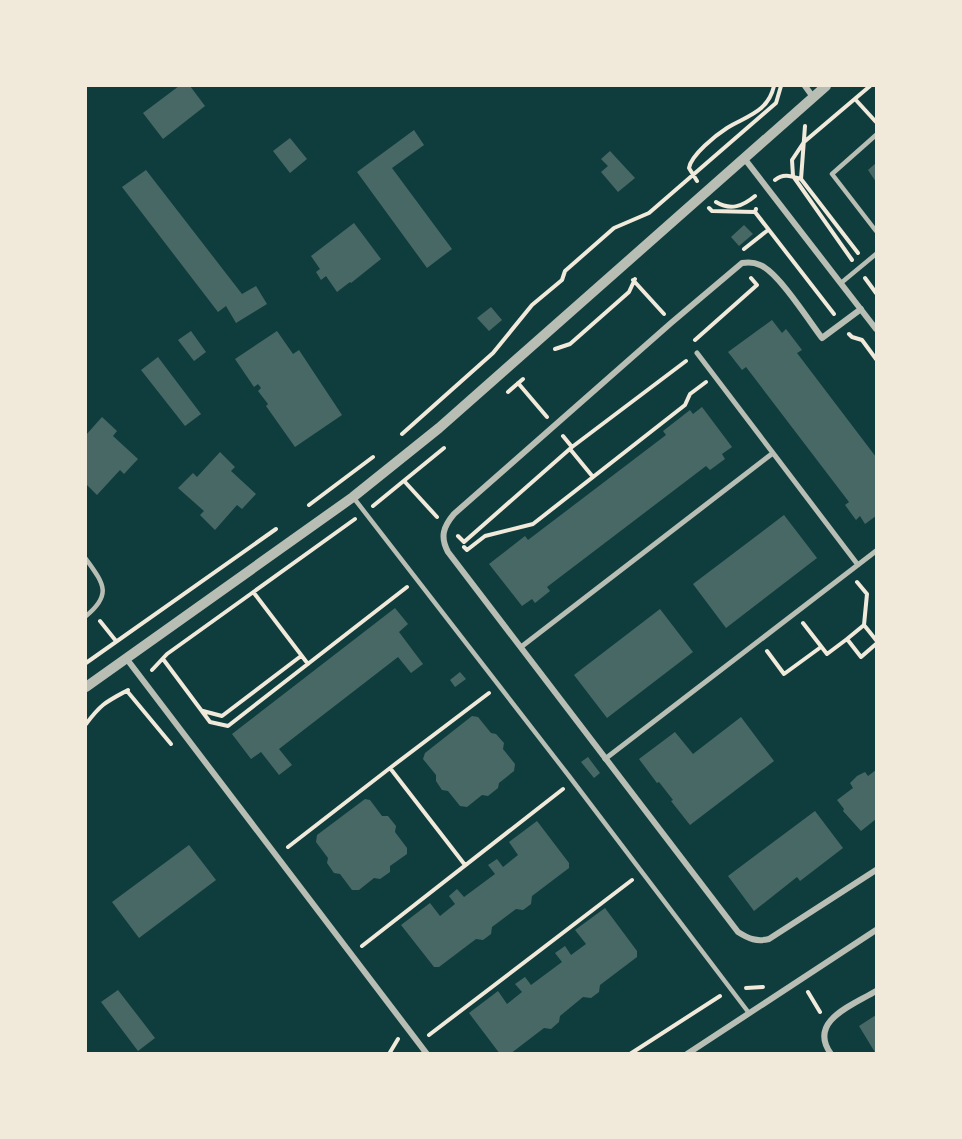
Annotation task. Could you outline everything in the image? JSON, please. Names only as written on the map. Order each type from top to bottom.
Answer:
[{"type":"street","points":[[805,86],[810,99]]},
{"type":"street","points":[[86,687],[353,497],[439,428],[826,86]]},
{"type":"street","points":[[744,158],[876,329]]},
{"type":"street","points":[[861,309],[822,338],[768,269],[751,262],[742,263],[671,322],[454,514],[445,525],[443,536],[448,552],[732,926],[744,936],[760,941],[770,939],[876,870]]},
{"type":"street","points":[[697,354],[858,565]]},
{"type":"street","points":[[521,647],[773,453]]},
{"type":"street","points":[[605,759],[876,551]]},
{"type":"street","points":[[126,658],[427,1053]]},
{"type":"street","points":[[687,1053],[876,930]]},
{"type":"street","points":[[831,1053],[823,1038],[830,1020],[876,991]]},
{"type":"lane","points":[[876,135],[832,174],[876,231]]},
{"type":"lane","points":[[841,283],[876,254]]},
{"type":"lane","points":[[353,497],[749,1013]]},
{"type":"lane","points":[[86,559],[103,588],[100,602],[86,616]]},
{"type":"path","points":[[694,177],[689,168],[695,155],[727,128],[748,118],[768,101],[774,86]]},
{"type":"path","points":[[398,438],[493,354],[532,305],[562,280],[565,271],[614,228],[650,213],[687,183],[776,102],[781,86]]},
{"type":"path","points":[[801,179],[810,99]]},
{"type":"path","points":[[855,99],[876,122]]},
{"type":"path","points":[[776,179],[780,176],[792,176],[801,179],[866,263]]},
{"type":"path","points":[[788,182],[792,176]]},
{"type":"path","points":[[717,203],[734,207],[745,205],[750,200]]},
{"type":"path","points":[[712,211],[755,211],[766,232],[841,324],[852,337],[862,340],[876,359]]},
{"type":"path","points":[[405,482],[464,542],[570,449],[697,354],[690,344],[757,285],[742,263]]},
{"type":"path","points":[[550,354],[558,347],[570,344],[629,292],[633,280],[642,273]]},
{"type":"path","points":[[633,280],[650,299]]},
{"type":"path","points":[[500,398],[526,376]]},
{"type":"path","points":[[467,550],[485,536],[533,524],[685,405],[690,394],[714,376]]},
{"type":"path","points":[[518,383],[534,402]]},
{"type":"path","points":[[152,670],[163,658],[405,482],[448,444]]},
{"type":"path","points":[[570,449],[593,477]]},
{"type":"path","points":[[309,506],[376,455]]},
{"type":"path","points":[[86,663],[280,526]]},
{"type":"path","points":[[163,658],[210,722],[228,726],[407,587]]},
{"type":"path","points":[[847,639],[861,657],[876,642],[864,625],[867,594],[862,588]]},
{"type":"path","points":[[254,593],[308,664]]},
{"type":"path","points":[[808,630],[826,654],[864,625]]},
{"type":"path","points":[[759,641],[784,674],[821,646]]},
{"type":"path","points":[[202,711],[222,716],[302,656]]},
{"type":"path","points":[[86,723],[96,710],[112,697],[131,688]]},
{"type":"path","points":[[292,843],[482,697]]},
{"type":"path","points":[[390,768],[465,865]]},
{"type":"path","points":[[361,946],[563,789]]},
{"type":"path","points":[[429,1035],[632,880]]},
{"type":"path","points":[[630,1053],[730,988],[765,987]]},
{"type":"path","points":[[389,1053],[399,1037]]},
{"type":"building","points":[[179,86],[190,86],[205,106],[163,139],[143,113]]},
{"type":"building","points":[[414,130],[424,145],[392,168],[452,249],[427,268],[357,172]]},
{"type":"building","points":[[290,138],[307,159],[290,173],[273,151]]},
{"type":"building","points":[[610,151],[635,178],[618,192],[601,172],[608,166],[601,159]]},
{"type":"building","points":[[876,163],[876,182],[868,170]]},
{"type":"building","points":[[146,170],[242,294],[256,286],[267,304],[236,323],[226,306],[218,312],[122,187]]},
{"type":"building","points":[[354,223],[381,259],[337,292],[326,276],[321,280],[316,272],[320,269],[311,256]]},
{"type":"building","points":[[744,225],[753,234],[739,246],[731,237]]},
{"type":"building","points":[[491,307],[502,320],[489,331],[477,318]]},
{"type":"building","points":[[772,320],[782,333],[786,329],[802,350],[797,353],[876,457],[876,516],[865,524],[860,516],[856,520],[845,505],[849,502],[746,367],[742,370],[728,352]]},
{"type":"building","points":[[191,331],[206,352],[194,361],[178,340]]},
{"type":"building","points":[[277,331],[293,354],[299,350],[342,415],[295,447],[266,406],[268,404],[258,391],[261,388],[258,384],[254,387],[235,359]]},
{"type":"building","points":[[158,357],[201,414],[185,426],[141,370]]},
{"type":"building","points":[[702,407],[732,447],[722,454],[725,459],[710,470],[706,466],[547,587],[550,591],[535,603],[532,599],[522,606],[489,564],[525,536],[528,540],[666,435],[663,431],[690,410],[693,414]]},
{"type":"building","points":[[102,417],[117,431],[113,436],[138,459],[124,474],[120,470],[97,495],[86,484],[86,435]]},
{"type":"building","points":[[220,452],[235,467],[231,471],[256,494],[242,509],[237,505],[215,530],[200,515],[204,511],[178,488],[193,473],[197,477]]},
{"type":"building","points":[[784,515],[817,558],[726,628],[693,584]]},
{"type":"building","points":[[395,608],[408,624],[399,632],[423,664],[411,673],[398,657],[279,749],[292,765],[279,775],[261,752],[251,759],[232,734]]},
{"type":"building","points":[[660,609],[693,652],[607,718],[574,675]]},
{"type":"building","points":[[460,672],[466,679],[455,687],[450,680]]},
{"type":"building","points":[[472,716],[478,717],[491,733],[496,734],[504,743],[503,749],[515,764],[514,771],[499,783],[498,788],[488,796],[482,795],[467,807],[460,806],[448,791],[442,790],[436,781],[436,775],[423,759],[425,753]]},
{"type":"building","points":[[741,717],[774,761],[690,825],[671,801],[673,800],[639,759],[675,732],[693,754]]},
{"type":"building","points":[[588,757],[600,773],[594,778],[581,762]]},
{"type":"building","points":[[876,770],[876,819],[861,831],[843,811],[844,809],[837,800],[853,788],[850,783],[857,776],[865,772],[868,776]]},
{"type":"building","points":[[365,799],[370,800],[382,816],[388,816],[396,826],[395,832],[407,848],[407,854],[390,866],[390,872],[380,879],[374,878],[359,890],[352,890],[340,874],[334,873],[327,863],[328,858],[316,842],[317,835]]},
{"type":"building","points":[[815,811],[843,848],[800,881],[797,877],[754,911],[728,876]]},
{"type":"building","points":[[537,821],[569,863],[569,868],[532,896],[531,904],[523,910],[516,909],[492,927],[491,934],[483,940],[476,939],[439,967],[434,967],[401,925],[430,903],[440,916],[455,904],[449,896],[457,889],[464,897],[495,874],[488,865],[497,859],[503,867],[518,855],[509,842]]},
{"type":"building","points":[[189,845],[216,880],[139,938],[112,902]]},
{"type":"building","points":[[605,908],[637,951],[637,957],[600,985],[599,992],[591,998],[583,997],[560,1016],[559,1022],[551,1029],[544,1028],[510,1054],[500,1054],[469,1013],[498,991],[507,1004],[522,992],[515,984],[525,977],[531,985],[562,962],[555,953],[565,946],[571,955],[586,944],[575,930]]},
{"type":"building","points":[[118,990],[155,1038],[138,1051],[101,1002]]},
{"type":"building","points":[[876,1015],[876,1054],[859,1026]]}]
